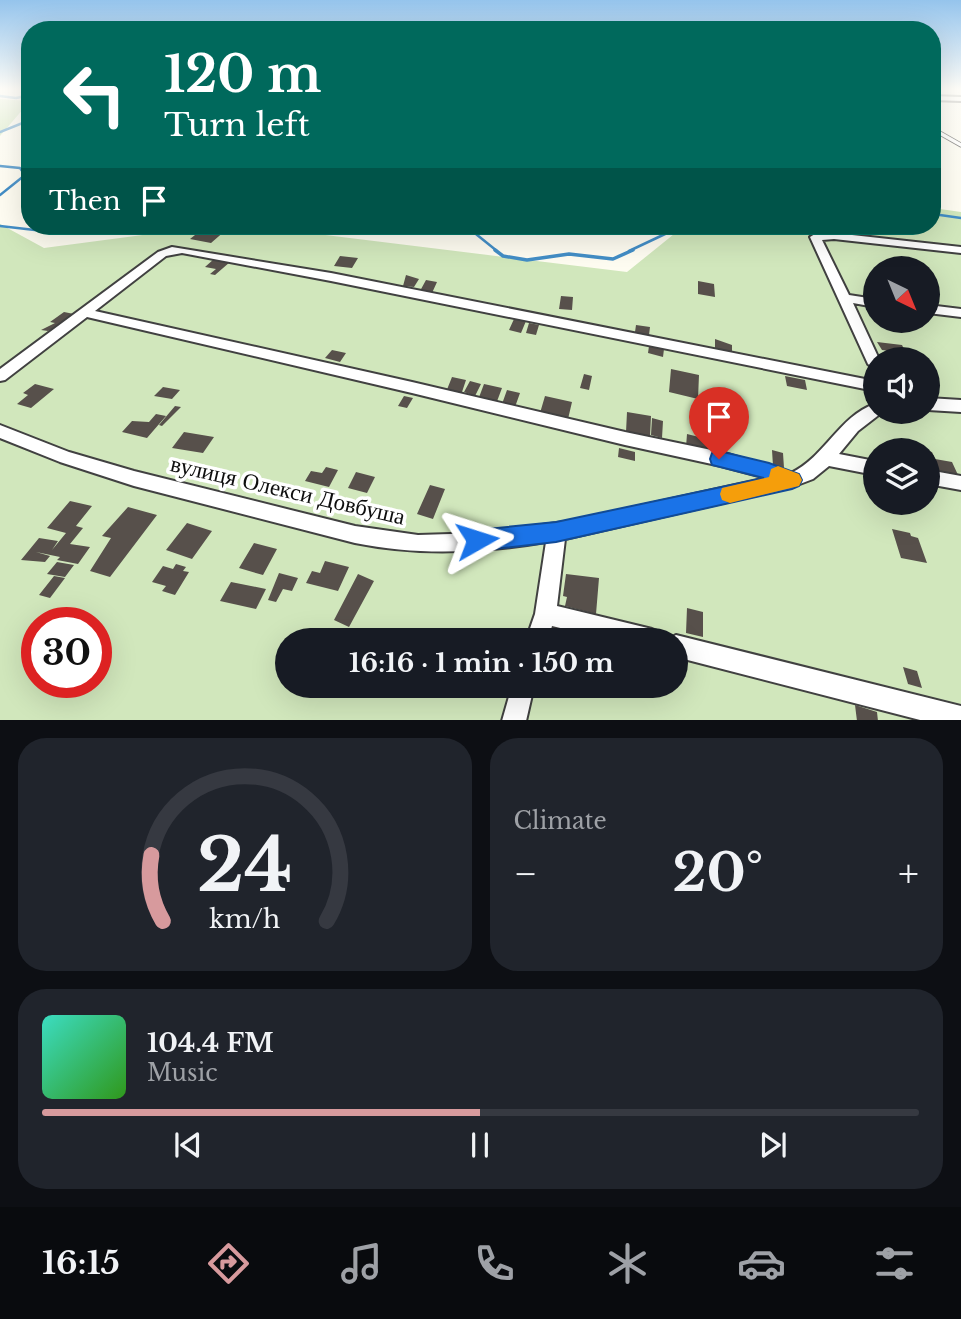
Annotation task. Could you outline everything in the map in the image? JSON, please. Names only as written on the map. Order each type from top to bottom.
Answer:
[{"type":"street","points":[[866,347],[815,237],[834,236],[961,250]]},
{"type":"street","points":[[0,376],[162,254],[182,250],[331,276],[863,384]]},
{"type":"street","points":[[842,298],[863,301]]},
{"type":"street","points":[[940,310],[961,313]]},
{"type":"street","points":[[86,313],[163,333],[384,380],[646,444],[719,459],[769,471],[792,480]]},
{"type":"street","points":[[940,405],[961,406]]},
{"type":"street","name":"вулиця Олекси Довбуша","points":[[0,431],[68,458],[141,482],[377,539],[439,544],[556,532],[792,480],[815,470],[828,459],[853,425],[863,418]]},
{"type":"street","points":[[828,459],[863,466]]},
{"type":"street","points":[[940,479],[961,483]]},
{"type":"street","points":[[541,628],[556,532]]},
{"type":"street","points":[[545,614],[603,628]]},
{"type":"street","points":[[688,649],[961,718]]},
{"type":"street","points":[[514,720],[520,698]]},
{"type":"lane","points":[[941,135],[961,145]]},
{"type":"green space","points":[[0,123],[11,123],[0,136]]},
{"type":"green space","points":[[941,209],[961,212],[961,720],[0,720],[0,224],[44,248],[143,235],[325,235],[627,272],[673,235],[941,235]]},
{"type":"building","points":[[195,235],[220,235],[211,243],[190,239]]},
{"type":"building","points":[[340,256],[358,258],[352,268],[334,266]]},
{"type":"building","points":[[214,259],[230,262],[215,275],[210,274],[216,269],[205,267]]},
{"type":"building","points":[[406,275],[419,279],[414,287],[403,286]]},
{"type":"building","points":[[426,280],[437,282],[432,293],[420,291]]},
{"type":"building","points":[[698,281],[714,284],[715,297],[698,294]]},
{"type":"building","points":[[561,296],[573,297],[572,310],[559,309]]},
{"type":"building","points":[[64,312],[74,314],[48,331],[41,330],[55,323],[50,322]]},
{"type":"building","points":[[514,319],[526,321],[521,333],[509,330]]},
{"type":"building","points":[[529,323],[539,325],[536,335],[526,333]]},
{"type":"building","points":[[636,325],[650,327],[649,335],[635,332]]},
{"type":"building","points":[[715,339],[732,345],[732,352],[715,348]]},
{"type":"building","points":[[877,342],[903,347],[880,347]]},
{"type":"building","points":[[649,346],[664,349],[663,357],[648,353]]},
{"type":"building","points":[[332,350],[346,353],[340,362],[325,358]]},
{"type":"building","points":[[671,369],[699,375],[698,399],[669,392]]},
{"type":"building","points":[[584,374],[592,376],[589,390],[580,388]]},
{"type":"building","points":[[785,376],[805,380],[807,390],[787,386]]},
{"type":"building","points":[[452,377],[466,380],[461,395],[446,392]]},
{"type":"building","points":[[470,381],[481,384],[475,396],[464,392]]},
{"type":"building","points":[[35,384],[54,389],[31,408],[17,404],[28,395],[23,393]]},
{"type":"building","points":[[484,384],[502,388],[496,404],[478,400]]},
{"type":"building","points":[[163,387],[180,390],[172,399],[154,396]]},
{"type":"building","points":[[507,390],[520,393],[515,407],[502,404]]},
{"type":"building","points":[[404,396],[413,398],[407,408],[398,406]]},
{"type":"building","points":[[545,396],[572,402],[568,419],[540,413]]},
{"type":"building","points":[[175,406],[181,407],[162,426],[159,425]]},
{"type":"building","points":[[627,412],[651,416],[650,437],[626,432]]},
{"type":"building","points":[[156,414],[166,416],[147,438],[122,432],[132,421],[149,422]]},
{"type":"building","points":[[652,418],[663,421],[662,438],[651,435]]},
{"type":"building","points":[[184,432],[214,437],[203,453],[172,448]]},
{"type":"building","points":[[687,434],[707,439],[707,448],[686,447]]},
{"type":"building","points":[[619,448],[635,452],[635,461],[618,457]]},
{"type":"building","points":[[772,450],[783,453],[784,468],[773,466]]},
{"type":"building","points":[[940,460],[952,462],[958,475],[940,471]]},
{"type":"building","points":[[326,467],[338,470],[329,487],[305,481],[311,471],[322,473]]},
{"type":"building","points":[[356,472],[375,477],[367,493],[348,488]]},
{"type":"building","points":[[430,485],[445,489],[433,519],[417,514]]},
{"type":"building","points":[[70,501],[92,506],[76,526],[83,528],[70,544],[90,547],[78,564],[57,560],[60,557],[36,552],[50,556],[45,562],[21,560],[39,538],[58,541],[52,550],[66,533],[47,528]]},
{"type":"building","points":[[128,507],[157,515],[110,577],[90,571],[111,538],[102,536]]},
{"type":"building","points":[[187,523],[212,531],[192,559],[166,550]]},
{"type":"building","points":[[892,529],[910,533],[918,538],[927,563],[901,558]]},
{"type":"building","points":[[254,543],[277,549],[263,575],[239,568]]},
{"type":"building","points":[[325,561],[349,567],[338,591],[306,583],[312,571],[320,573]]},
{"type":"building","points":[[57,562],[74,565],[65,577],[47,574]]},
{"type":"building","points":[[176,564],[186,567],[183,571],[189,572],[175,595],[162,591],[166,586],[152,582],[163,566],[173,569]]},
{"type":"building","points":[[279,573],[298,578],[292,591],[283,589],[276,602],[268,600]]},
{"type":"building","points":[[358,574],[374,581],[349,627],[334,620]]},
{"type":"building","points":[[566,574],[599,578],[596,614],[565,606],[567,597],[563,596]]},
{"type":"building","points":[[54,576],[65,578],[50,598],[39,595]]},
{"type":"building","points":[[231,582],[266,589],[256,609],[220,601]]},
{"type":"building","points":[[687,608],[703,612],[703,637],[688,633]]},
{"type":"building","points":[[903,667],[917,671],[922,688],[908,684]]},
{"type":"building","points":[[855,705],[877,712],[878,720],[857,720]]},
{"type":"waterway","points":[[0,132],[21,124]]},
{"type":"waterway","points":[[0,166],[21,169]]},
{"type":"waterway","points":[[0,195],[21,178]]},
{"type":"waterway","points":[[941,215],[961,218]]},
{"type":"waterway","points":[[0,226],[21,228]]},
{"type":"waterway","points":[[477,235],[497,251]]},
{"type":"waterway","points":[[629,251],[663,235]]},
{"type":"waterway","points":[[495,250],[503,256],[527,260],[569,254],[613,259],[633,250]]},
{"type":"slow traffic","points":[[730,494],[792,480],[778,474]]},
{"type":"route","points":[[477,540],[556,532],[792,480],[769,471],[719,459]]}]
